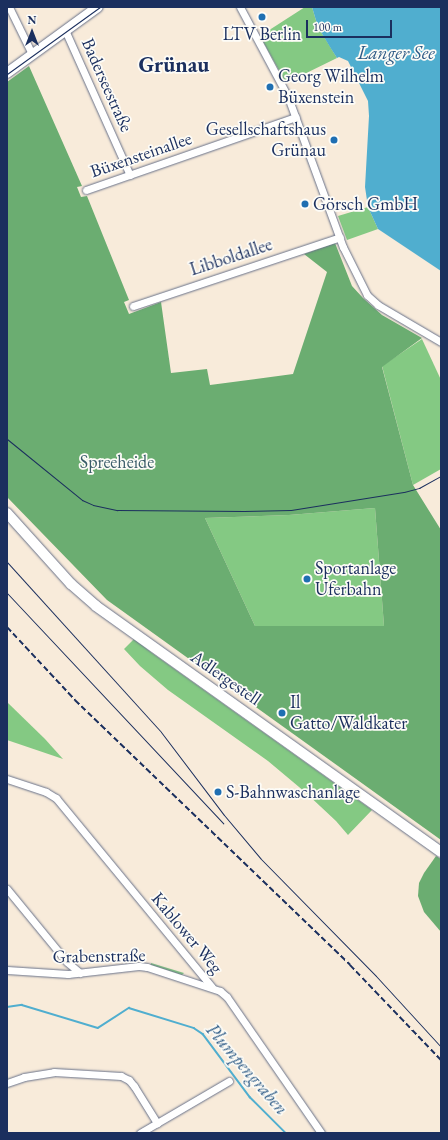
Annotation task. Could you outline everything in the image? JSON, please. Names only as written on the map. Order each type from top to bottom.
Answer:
[{"type":"main road","points":[[7,73],[98,7]]},
{"type":"main road","name":"Adlergestell","points":[[7,513],[72,584],[96,606],[441,852]]},
{"type":"street","points":[[9,7],[32,54]]},
{"type":"street","points":[[240,7],[279,79],[296,117],[340,237],[367,295],[378,305],[395,316],[441,342]]},
{"type":"street","name":"Baderseestraße","points":[[65,30],[130,175]]},
{"type":"street","name":"Büxensteinallee","points":[[86,190],[296,117]]},
{"type":"street","name":"Libboldallee","points":[[133,306],[340,237]]},
{"type":"street","name":"Kablower Weg","points":[[7,779],[46,792],[56,798],[212,988],[220,991],[227,997],[320,1133]]},
{"type":"street","points":[[7,889],[67,962],[80,974]]},
{"type":"street","name":"Grabenstraße","points":[[7,970],[80,974],[139,966],[212,988]]},
{"type":"street","points":[[7,1083],[24,1077],[54,1072],[121,1076],[129,1080],[134,1086],[157,1123]]},
{"type":"street","points":[[140,1133],[229,1081]]},
{"type":"green space","points":[[305,7],[312,7],[318,27],[337,58],[286,83],[260,36]]},
{"type":"green space","name":"Spreeheide","points":[[29,66],[82,186],[77,187],[81,197],[87,196],[129,300],[124,302],[129,314],[161,302],[171,373],[207,369],[210,385],[293,374],[327,272],[304,254],[335,243],[352,286],[382,315],[422,338],[382,367],[413,485],[441,530],[441,840],[107,600],[7,497],[7,82]],"holes":[[[375,508],[384,626],[255,626],[205,518],[289,515]]]},
{"type":"green space","points":[[368,207],[378,229],[347,240],[338,216]]},
{"type":"green space","points":[[422,339],[441,380],[441,469],[413,485],[382,366]]},
{"type":"green space","name":"Sportanlage Uferbahn","points":[[375,508],[384,626],[255,626],[205,518],[289,515]]},
{"type":"green space","points":[[134,639],[372,810],[348,835],[336,821],[305,792],[268,761],[168,690],[140,666],[124,649]]},
{"type":"green space","points":[[7,702],[45,739],[63,759],[7,740]]},
{"type":"green space","points":[[436,856],[441,859],[441,932],[424,912],[418,896],[419,883]]},
{"type":"green space","points":[[151,963],[184,973],[182,975],[151,965]]},
{"type":"water","name":"Langer See","points":[[312,7],[441,7],[441,271],[378,229],[368,207],[365,187],[369,116],[368,101],[348,61],[339,57],[337,58],[318,27]]},
{"type":"waterway","name":"Plumpengraben","points":[[7,1007],[22,1005],[98,1028],[129,1008],[194,1028],[203,1034],[250,1097],[286,1133]]},
{"type":"tram line","points":[[7,74],[100,7]]},
{"type":"tram line","points":[[7,439],[82,500],[93,505],[117,510],[291,510],[404,492],[419,488],[441,476]]},
{"type":"tram line","points":[[7,562],[161,732],[224,815],[261,859],[376,976],[441,1047]]},
{"type":"tram line","points":[[7,593],[223,823]]},
{"type":"railway","points":[[7,627],[75,700],[350,965],[441,1060]]},
{"type":"place","name":"LTV Berlin","points":[[262,17]]},
{"type":"place","name":"Georg Wilhelm Büxenstein","points":[[270,87]]},
{"type":"place","name":"Gesellschaftshaus Grünau","points":[[334,140]]},
{"type":"place","name":"Görsch GmbH","points":[[305,204]]},
{"type":"place","name":"Sportanlage Uferbahn","points":[[307,579]]},
{"type":"place","name":"Il Gatto/Waldkater","points":[[282,713]]},
{"type":"place","name":"S-Bahnwaschanlage","points":[[218,792]]},
{"type":"district","name":"Grünau","points":[[174,65]]}]
